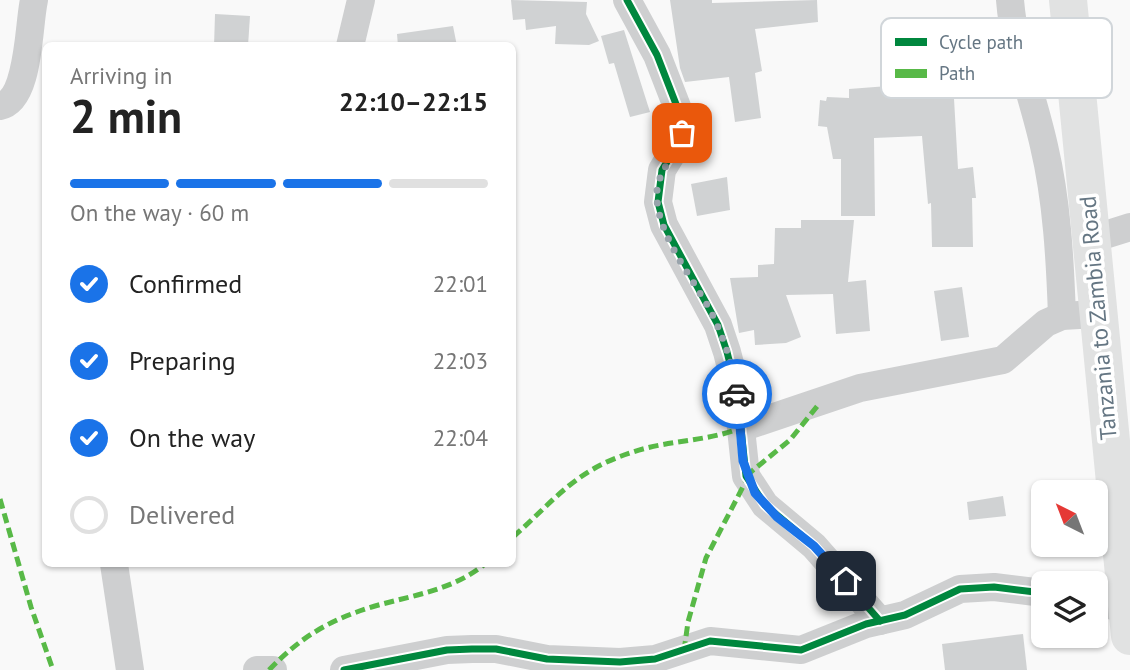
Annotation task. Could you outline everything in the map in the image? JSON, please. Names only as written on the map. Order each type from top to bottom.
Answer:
[{"type":"highway","name":"Tanzania to Zambia Road","points":[[1068,0],[1070,18]]},
{"type":"highway","name":"Tanzania to Zambia Road","points":[[1079,98],[1089,240],[1079,315],[1117,616]]},
{"type":"street","points":[[0,106],[15,99],[22,84],[34,0]]},
{"type":"street","points":[[352,42],[361,0]]},
{"type":"street","points":[[627,0],[657,55],[681,117],[681,139],[666,161],[659,180],[657,202],[664,225],[718,325],[737,391],[743,461],[755,493],[777,517],[833,565],[880,621]]},
{"type":"street","points":[[1010,0],[1011,18]]},
{"type":"street","points":[[741,428],[860,388],[1003,360],[1041,325],[1079,315],[1055,209],[1045,149],[1031,98]]},
{"type":"street","points":[[1089,240],[1130,227]]},
{"type":"street","points":[[114,567],[130,670]]},
{"type":"street","points":[[344,670],[472,649],[496,649],[556,660],[620,662],[655,659],[710,641],[801,650],[880,621],[905,615],[949,593],[973,587],[1031,592]]},
{"type":"street","points":[[257,670],[273,670]]},
{"type":"building","points":[[511,0],[587,2],[586,14],[599,41],[589,45],[555,44],[556,26],[526,30],[525,19],[513,20]]},
{"type":"building","points":[[670,0],[712,0],[712,3],[817,0],[818,22],[755,29],[762,71],[755,73],[761,118],[735,122],[729,77],[685,82],[680,68]]},
{"type":"building","points":[[215,14],[250,16],[248,42],[214,42]]},
{"type":"building","points":[[453,26],[456,42],[398,42],[397,34]]},
{"type":"building","points":[[624,30],[650,112],[630,117],[614,63],[609,64],[601,36]]},
{"type":"building","points":[[881,87],[881,98],[954,98],[958,169],[973,167],[976,198],[972,198],[973,247],[932,247],[931,203],[928,204],[922,136],[874,138],[875,216],[841,216],[841,159],[833,159],[827,127],[818,126],[820,100],[826,101],[827,97],[849,98],[849,89]]},
{"type":"building","points":[[727,177],[730,210],[697,216],[691,184]]},
{"type":"building","points":[[801,220],[854,220],[848,282],[866,280],[870,331],[836,334],[833,294],[786,295],[801,337],[786,343],[755,345],[754,330],[739,333],[730,278],[758,277],[758,265],[774,264],[775,228],[801,228]]},
{"type":"building","points":[[962,287],[969,337],[941,341],[934,291]]},
{"type":"building","points":[[1003,496],[1006,516],[969,520],[967,502]]},
{"type":"building","points":[[1023,634],[1027,670],[945,670],[942,644]]},
{"type":"marked path","points":[[746,476],[790,440],[819,404]]},
{"type":"marked path","points":[[516,534],[566,488],[611,460],[644,449],[728,433],[741,428]]},
{"type":"marked path","points":[[684,651],[688,622],[706,558],[747,479]]},
{"type":"marked path","points":[[0,499],[31,607],[53,670]]},
{"type":"marked path","points":[[269,670],[305,638],[330,623],[375,606],[446,586],[481,567]]},
{"type":"cycle path","points":[[627,0],[657,55],[681,117],[681,139],[662,170],[658,202],[664,225],[718,325],[727,352],[737,391],[746,476],[765,505],[814,546],[880,621]]},
{"type":"cycle path","points":[[344,670],[447,650],[496,649],[547,659],[620,662],[655,659],[710,641],[801,650],[866,624],[905,615],[960,589],[994,587],[1031,592]]},
{"type":"way so far","points":[[682,133],[662,170],[657,202],[677,255],[718,325],[737,394]]},
{"type":"route","points":[[737,394],[743,461],[746,476],[755,493],[777,517],[814,546],[846,581]]}]
